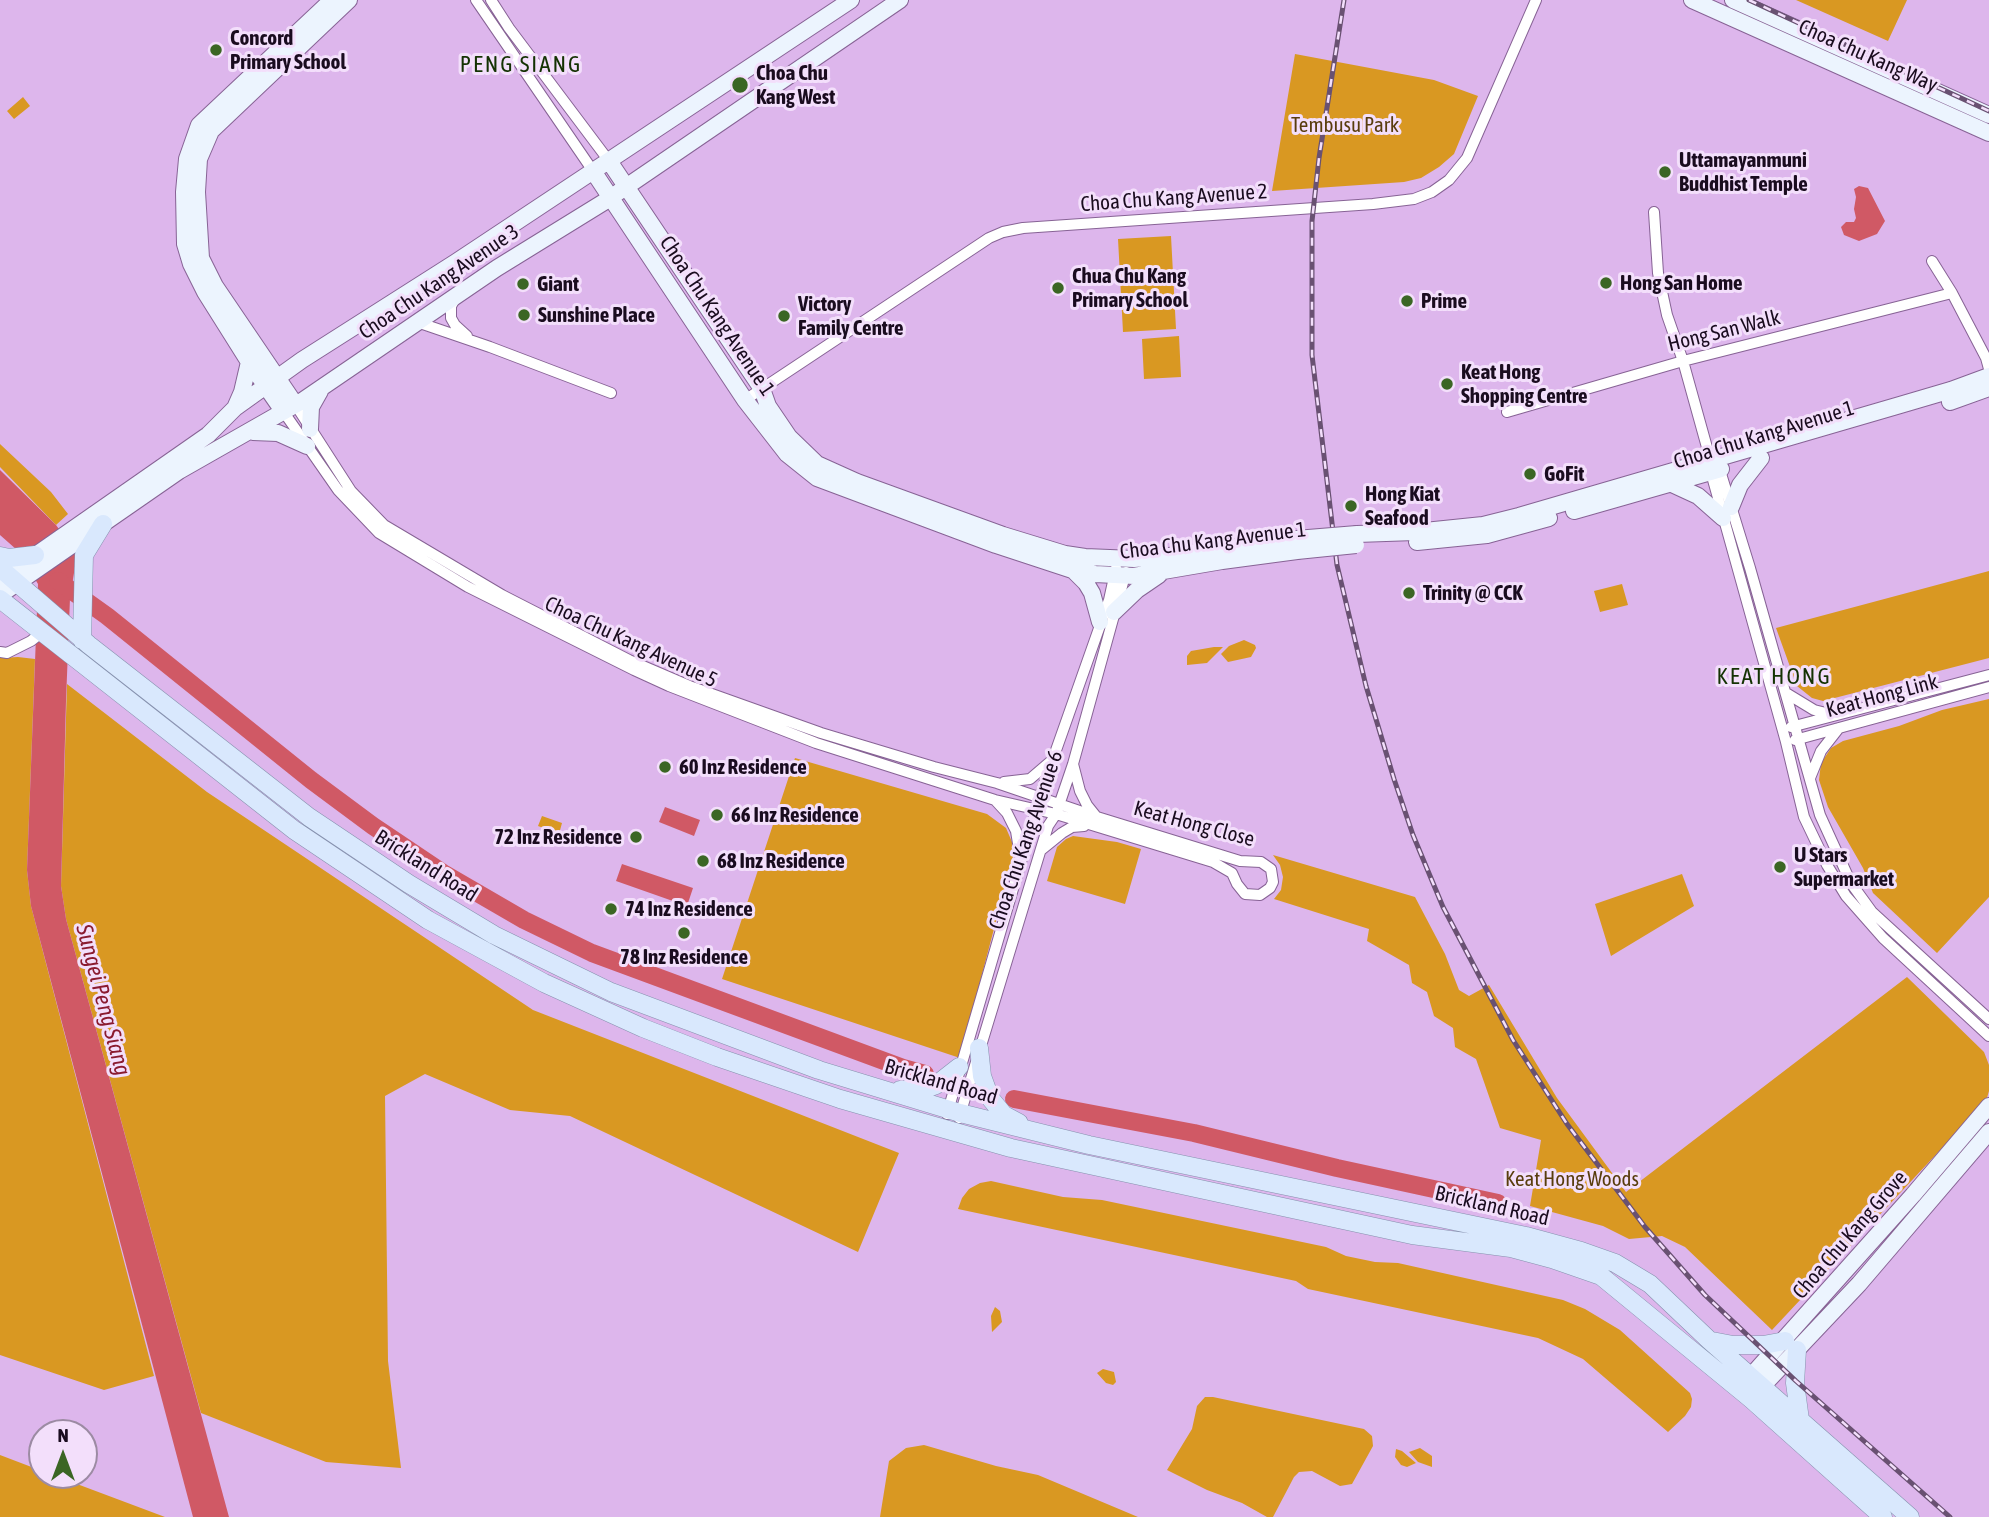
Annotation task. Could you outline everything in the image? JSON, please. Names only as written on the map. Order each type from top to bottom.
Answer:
[{"type":"main road","points":[[86,642],[84,555],[103,524]]},
{"type":"main road","points":[[0,556],[16,570]]},
{"type":"main road","name":"Brickland Road","points":[[16,570],[36,600],[309,817],[409,884],[494,935],[611,992],[819,1070],[954,1112],[1046,1135],[1513,1233],[1615,1263],[1650,1284],[1709,1340],[1751,1388],[1883,1517]]},
{"type":"main road","name":"Brickland Road","points":[[0,597],[43,635],[294,830],[428,920],[533,976],[643,1028],[717,1057],[840,1099],[949,1131],[1010,1148],[1401,1232],[1511,1248],[1601,1276],[1751,1388],[1800,1420],[1910,1517]]},
{"type":"main road","points":[[979,1048],[985,1090],[993,1104],[1004,1115],[1046,1135]]},
{"type":"main road","points":[[886,1090],[925,1089],[947,1078],[959,1066]]},
{"type":"main road","points":[[1709,1340],[1734,1346],[1791,1345],[1800,1420]]},
{"type":"street","points":[[302,360],[291,363],[254,357],[205,292],[191,264],[185,244],[184,192],[187,159],[199,125],[332,0]]},
{"type":"street","points":[[235,408],[254,357],[201,258],[197,192],[199,159],[211,131],[349,0]]},
{"type":"street","name":"Choa Chu Kang Avenue 1","points":[[476,0],[746,400],[787,454],[817,478],[996,545],[1072,570],[1121,576],[1167,570],[1193,559]]},
{"type":"street","name":"Choa Chu Kang Avenue 1","points":[[491,0],[609,161],[762,389],[768,406],[789,437],[817,464],[836,474],[1032,544],[1085,557],[1193,559],[1483,524],[1713,463],[1989,376]]},
{"type":"street","name":"Choa Chu Kang Avenue 3","points":[[71,538],[208,435],[235,408],[302,360],[851,0]]},
{"type":"street","name":"Choa Chu Kang Avenue 3","points":[[0,597],[16,570],[71,538],[103,524],[179,471],[250,433],[289,408],[458,293],[626,187],[900,0]]},
{"type":"street","name":"Choa Chu Kang Avenue 2","points":[[746,400],[989,238],[1003,232],[1023,228],[1384,203],[1421,198],[1449,180],[1467,158],[1536,0]]},
{"type":"street","name":"Choa Chu Kang Way","points":[[1692,0],[1989,133]]},
{"type":"street","name":"Choa Chu Kang Way","points":[[1732,0],[1989,115]]},
{"type":"street","points":[[1654,212],[1658,273],[1667,316],[1683,361],[1727,513],[1804,817],[1846,896],[1883,938],[1989,1036]]},
{"type":"street","points":[[1932,261],[1988,362]]},
{"type":"street","points":[[458,293],[451,306],[451,318],[455,325],[475,342]]},
{"type":"street","name":"Hong San Walk","points":[[1507,412],[1683,361],[1952,293]]},
{"type":"street","points":[[417,321],[611,393]]},
{"type":"street","name":"Choa Chu Kang Avenue 5","points":[[254,357],[289,408],[307,446],[335,476],[384,525],[473,579],[629,660],[816,743],[995,800],[1037,810],[1058,809]]},
{"type":"street","points":[[310,429],[310,414],[317,394],[332,380]]},
{"type":"street","name":"Choa Chu Kang Avenue 1","points":[[1358,539],[1441,541],[1487,535],[1672,484],[1713,463],[1761,458],[1989,388]]},
{"type":"street","name":"Choa Chu Kang Avenue 5","points":[[289,408],[310,429],[335,476]]},
{"type":"street","points":[[250,433],[278,433],[307,446]]},
{"type":"street","points":[[1727,513],[1740,485],[1761,458]]},
{"type":"street","points":[[1672,484],[1727,513],[1785,689],[1819,815],[1851,883],[1872,912],[1989,1019]]},
{"type":"street","name":"Choa Chu Kang Avenue 6","points":[[949,1131],[979,1048],[1048,825],[1058,809],[1073,764],[1114,612],[1121,576],[1121,559]]},
{"type":"street","points":[[1072,570],[1092,593],[1100,622]]},
{"type":"street","points":[[1114,612],[1137,590],[1167,570]]},
{"type":"street","name":"Choa Chu Kang Avenue 6","points":[[954,1112],[959,1066],[1040,797],[1100,622],[1121,576]]},
{"type":"street","points":[[0,652],[7,653],[43,635]]},
{"type":"street","name":"Keat Hong Link","points":[[1782,730],[1989,675]]},
{"type":"street","points":[[1770,687],[1785,689],[1814,710],[1836,716]]},
{"type":"street","name":"Keat Hong Link","points":[[1786,742],[1989,687]]},
{"type":"street","name":"Choa Chu Kang Avenue 5","points":[[717,701],[871,749],[997,783],[1040,797],[1058,809]]},
{"type":"street","points":[[1810,778],[1821,751],[1839,728]]},
{"type":"street","points":[[997,783],[1030,779],[1053,758]]},
{"type":"street","points":[[1040,852],[1062,832],[1093,821],[1080,791],[1073,764]]},
{"type":"street","points":[[995,800],[1007,813],[1016,831],[1021,862]]},
{"type":"street","name":"Keat Hong Close","points":[[1058,809],[1225,867],[1232,873],[1241,890],[1252,896],[1266,892],[1273,883],[1271,869],[1261,862],[1240,861],[1093,821]]},
{"type":"street","name":"Choa Chu Kang Grove","points":[[1751,1388],[1791,1345],[1989,1106]]},
{"type":"street","name":"Choa Chu Kang Grove","points":[[1791,1345],[1865,1278],[1989,1132]]},
{"type":"green space","points":[[1796,0],[1907,0],[1888,41]]},
{"type":"green space","name":"Tembusu Park","points":[[1295,54],[1434,80],[1478,96],[1454,154],[1421,178],[1404,182],[1272,191]]},
{"type":"green space","points":[[23,97],[30,106],[14,119],[7,111]]},
{"type":"green space","points":[[1171,236],[1176,329],[1123,332],[1118,239]]},
{"type":"green space","points":[[1179,336],[1181,377],[1144,379],[1142,339]]},
{"type":"green space","points":[[0,444],[51,492],[68,514],[56,525],[0,467]]},
{"type":"green space","points":[[1989,571],[1989,658],[1823,701],[1812,698],[1797,686],[1776,628]]},
{"type":"green space","points":[[1622,584],[1628,605],[1600,612],[1594,591]]},
{"type":"green space","points":[[1244,640],[1255,645],[1251,657],[1228,662],[1221,654],[1229,646]]},
{"type":"green space","points":[[1223,647],[1207,663],[1187,665],[1187,656],[1191,651]]},
{"type":"green space","points":[[0,658],[35,659],[27,870],[31,906],[154,1376],[104,1390],[0,1355]]},
{"type":"green space","points":[[67,684],[207,792],[533,1010],[899,1153],[858,1252],[570,1116],[510,1110],[425,1074],[385,1096],[388,1361],[401,1468],[326,1462],[201,1413],[66,919],[61,886]]},
{"type":"green space","points":[[1989,699],[1989,897],[1937,953],[1873,893],[1863,868],[1828,807],[1819,780],[1821,763],[1831,748],[1843,741],[1899,726],[1942,710]]},
{"type":"green space","points":[[795,758],[987,814],[1006,828],[1015,849],[960,1058],[722,979]]},
{"type":"green space","points":[[542,816],[562,823],[559,834],[538,826]]},
{"type":"green space","points":[[1073,836],[1117,842],[1141,849],[1125,904],[1047,881],[1057,847]]},
{"type":"green space","name":"Keat Hong Woods","points":[[1273,855],[1415,897],[1445,954],[1459,990],[1469,996],[1489,985],[1557,1098],[1626,1192],[1907,977],[1984,1052],[1989,1065],[1989,1091],[1986,1101],[1772,1330],[1685,1247],[1662,1236],[1629,1239],[1603,1226],[1530,1206],[1541,1140],[1500,1128],[1476,1059],[1455,1047],[1453,1028],[1434,1016],[1427,992],[1412,983],[1409,965],[1367,941],[1369,929],[1274,899],[1281,890],[1283,877],[1280,865]]},
{"type":"green space","points":[[1682,874],[1694,906],[1611,956],[1595,904]]},
{"type":"green space","points":[[991,1181],[1063,1197],[1102,1200],[1326,1247],[1346,1256],[1398,1263],[1563,1300],[1585,1309],[1620,1330],[1690,1393],[1691,1407],[1668,1432],[1583,1359],[1538,1338],[1308,1289],[1296,1281],[958,1209],[969,1189]]},
{"type":"green space","points":[[995,1307],[1000,1311],[1002,1322],[992,1332],[991,1316]]},
{"type":"green space","points":[[1103,1369],[1114,1372],[1116,1382],[1113,1385],[1106,1383],[1097,1373]]},
{"type":"green space","points":[[1205,1397],[1364,1429],[1372,1436],[1373,1446],[1352,1484],[1340,1486],[1312,1471],[1299,1472],[1273,1517],[1267,1517],[1167,1470],[1192,1429],[1197,1406]]},
{"type":"green space","points":[[924,1445],[1038,1475],[1138,1517],[880,1517],[889,1461],[906,1448]]},
{"type":"green space","points":[[1420,1448],[1432,1456],[1432,1467],[1418,1462],[1409,1452]]},
{"type":"green space","points":[[1396,1449],[1416,1463],[1407,1467],[1401,1465],[1395,1457]]},
{"type":"green space","points":[[0,1455],[28,1466],[28,1489],[90,1489],[165,1517],[0,1517]]},
{"type":"shaded area","points":[[1859,186],[1868,188],[1885,221],[1877,234],[1859,241],[1844,235],[1841,227],[1846,222],[1854,222],[1856,218],[1854,189]]},
{"type":"shaded area","points":[[0,470],[56,525],[77,554],[70,598],[66,701],[61,886],[66,919],[229,1517],[193,1517],[31,906],[27,870],[38,584],[17,550],[0,535]]},
{"type":"shaded area","points":[[665,807],[700,820],[694,836],[659,822]]},
{"type":"shaded area","points":[[622,864],[693,888],[687,906],[616,881]]},
{"type":"waterway","points":[[58,581],[107,616],[311,780],[373,826],[443,873],[524,920],[592,953],[925,1074]]},
{"type":"waterway","points":[[1014,1099],[1194,1133],[1498,1203]]},
{"type":"railway","points":[[1344,0],[1319,158],[1312,221],[1312,355],[1337,565],[1366,686],[1413,835],[1443,907],[1513,1040],[1567,1124],[1645,1227],[1705,1295],[1796,1381],[1950,1517]]},
{"type":"railway","points":[[1749,0],[1989,111]]},
{"type":"place","name":"Concord Primary School","points":[[216,50]]},
{"type":"place","name":"Choa Chu Kang West","points":[[740,85]]},
{"type":"place","name":"Uttamayanmuni Buddhist Temple","points":[[1665,172]]},
{"type":"place","name":"Hong San Home","points":[[1606,283]]},
{"type":"place","name":"Giant","points":[[523,284]]},
{"type":"place","name":"Chua Chu Kang Primary School","points":[[1058,288]]},
{"type":"place","name":"Prime","points":[[1407,301]]},
{"type":"place","name":"Sunshine Place","points":[[524,315]]},
{"type":"place","name":"Victory Family Centre","points":[[784,316]]},
{"type":"place","name":"Keat Hong Shopping Centre","points":[[1447,384]]},
{"type":"place","name":"GoFit","points":[[1530,474]]},
{"type":"place","name":"Hong Kiat Seafood","points":[[1351,506]]},
{"type":"place","name":"Trinity @ CCK","points":[[1409,593]]},
{"type":"place","name":"60 Inz Residence","points":[[665,767]]},
{"type":"place","name":"66 Inz Residence","points":[[717,815]]},
{"type":"place","name":"72 Inz Residence","points":[[636,837]]},
{"type":"place","name":"68 Inz Residence","points":[[703,861]]},
{"type":"place","name":"U Stars Supermarket","points":[[1780,867]]},
{"type":"place","name":"74 Inz Residence","points":[[611,909]]},
{"type":"place","name":"78 Inz Residence","points":[[684,933]]},
{"type":"district","name":"PENG SIANG","points":[[521,65]]},
{"type":"district","name":"KEAT HONG","points":[[1774,677]]},
{"type":"water label","name":"Sungei Peng Siang","points":[[103,1000]]}]
